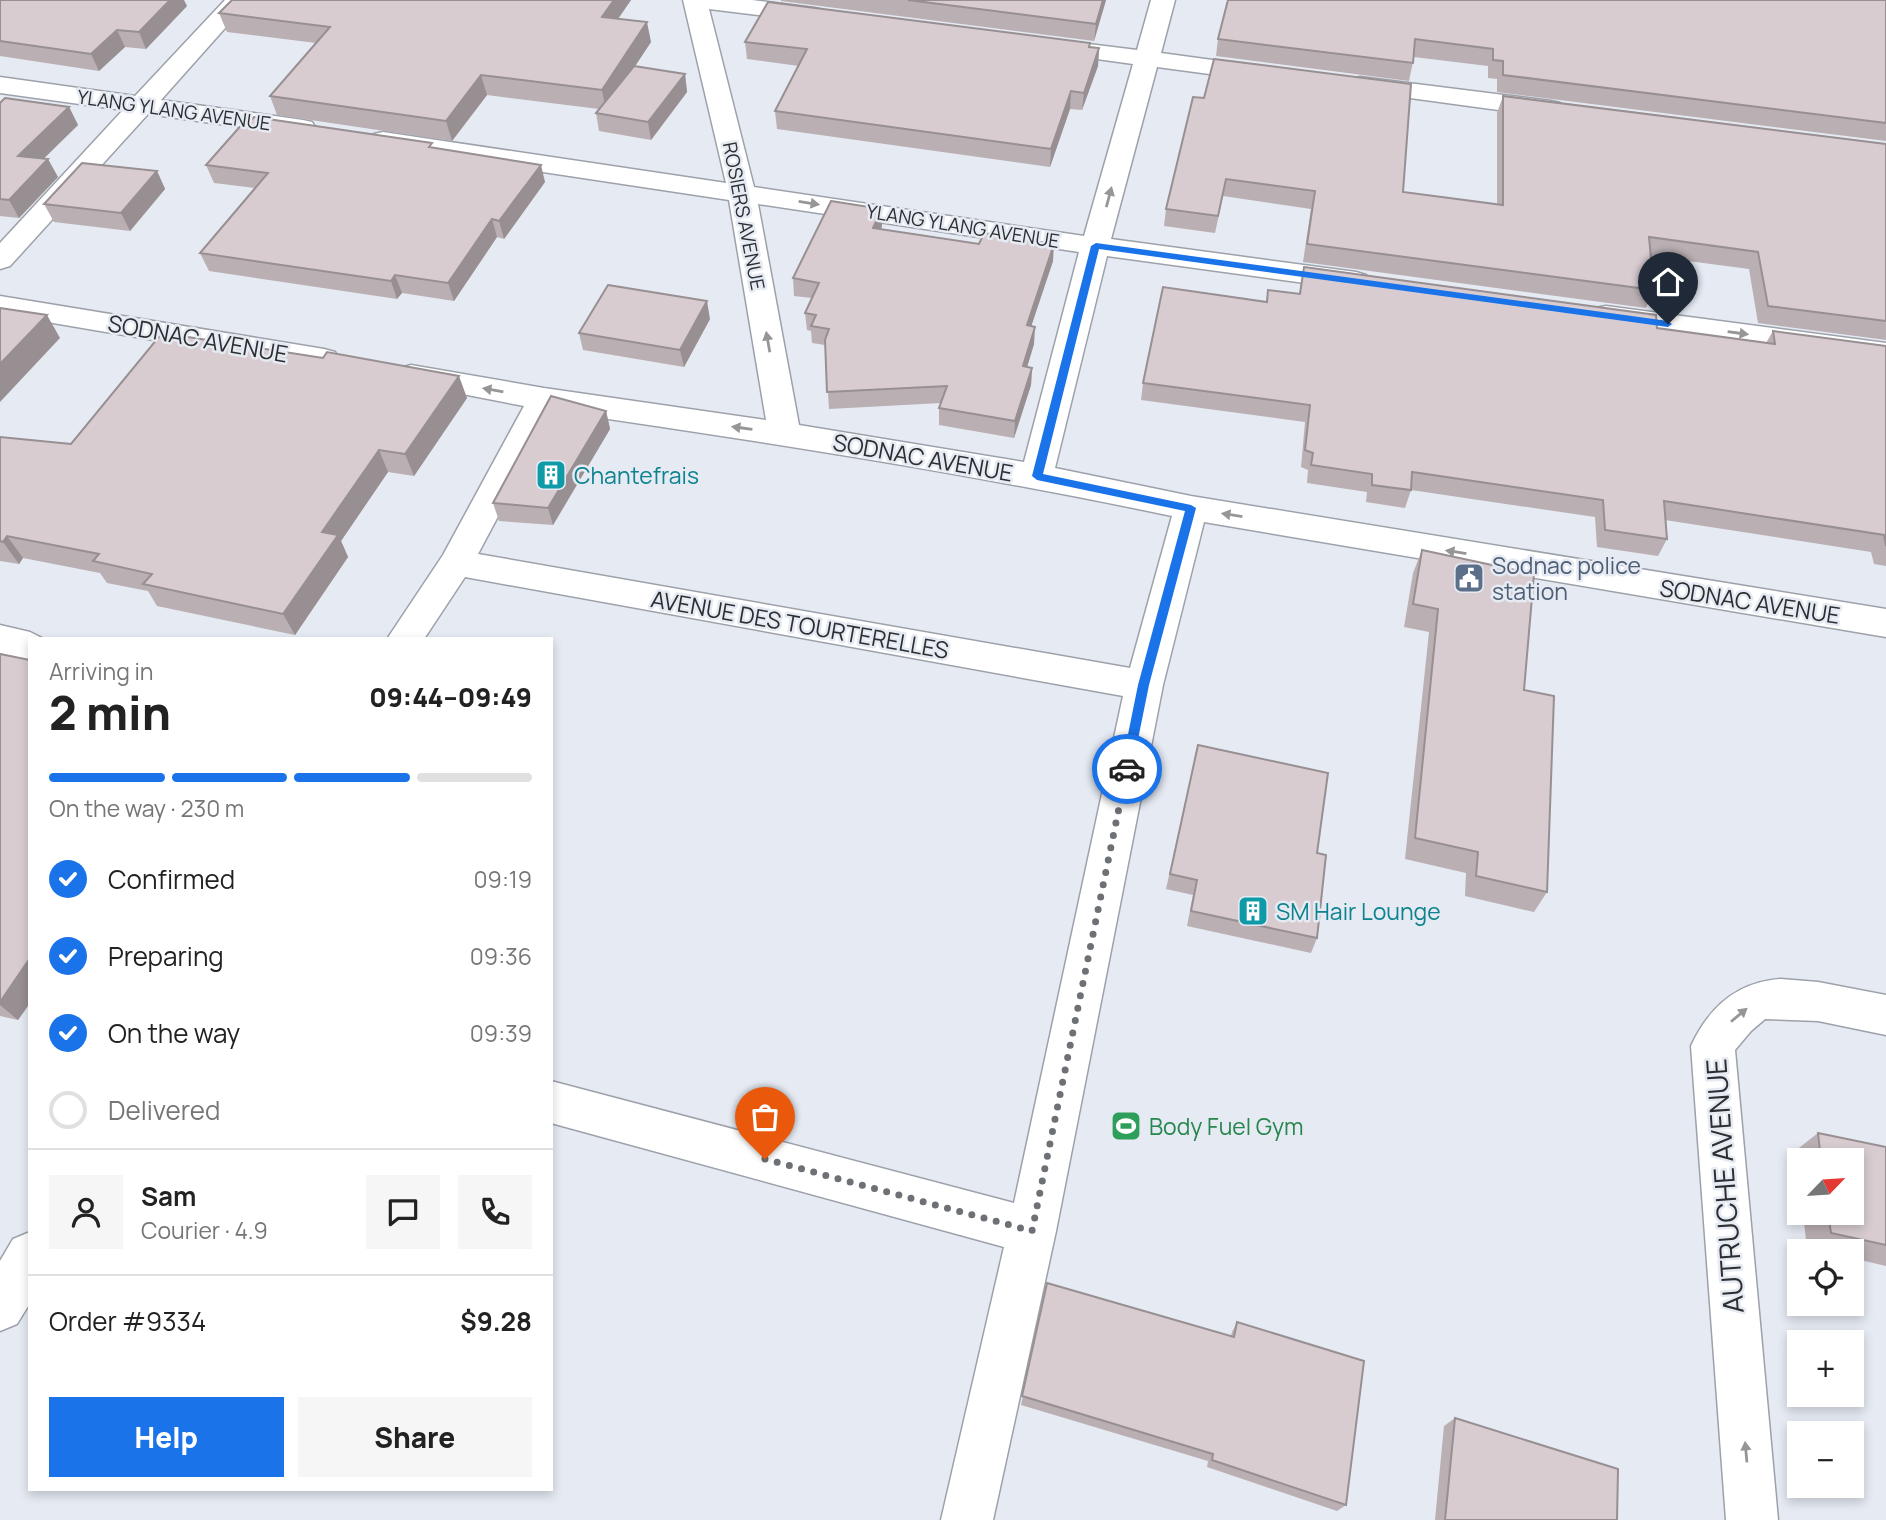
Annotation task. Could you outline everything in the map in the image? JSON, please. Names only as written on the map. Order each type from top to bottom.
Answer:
[{"type":"street","points":[[0,260],[238,0]]},
{"type":"street","points":[[695,0],[832,18]]},
{"type":"street","name":"ROSIERS AVENUE","points":[[695,0],[742,193],[784,434]]},
{"type":"street","points":[[1037,476],[1163,0]]},
{"type":"street","points":[[1024,43],[1284,76]]},
{"type":"street","points":[[1339,83],[1571,112]]},
{"type":"street","name":"YLANG YLANG AVENUE","points":[[0,85],[334,133]]},
{"type":"street","name":"YLANG YLANG AVENUE","points":[[361,137],[1096,246],[1387,286]]},
{"type":"street","name":"SODNAC AVENUE","points":[[0,305],[544,399],[784,434],[1037,476],[1191,508],[1886,623]]},
{"type":"street","points":[[1581,312],[1886,354]]},
{"type":"street","points":[[406,637],[456,563],[544,399]]},
{"type":"street","points":[[967,1520],[1032,1231],[1144,685],[1191,508]]},
{"type":"street","name":"AVENUE DES TOURTERELLES","points":[[456,563],[1144,685]]},
{"type":"street","points":[[0,639],[28,646]]},
{"type":"street","name":"AUTRUCHE AVENUE","points":[[1752,1520],[1713,1046],[1726,1026],[1754,1002],[1798,998],[1886,1015]]},
{"type":"street","points":[[553,1103],[1032,1231]]},
{"type":"street","points":[[0,1307],[28,1259]]},
{"type":"building","points":[[0,0],[170,0],[139,32],[117,30],[91,54],[0,41]]},
{"type":"building","points":[[232,0],[614,0],[602,17],[647,22],[602,90],[481,75],[446,121],[270,96],[330,27],[219,13]]},
{"type":"building","points":[[908,0],[1103,0],[1096,24]]},
{"type":"building","points":[[1228,0],[1886,0],[1886,123],[1503,75],[1503,61],[1493,60],[1493,49],[1415,39],[1413,63],[1218,39]]},
{"type":"building","points":[[768,2],[1090,43],[1089,47],[1099,48],[1084,93],[1071,91],[1051,149],[775,111],[807,49],[745,42]]},
{"type":"building","points":[[1214,59],[1411,84],[1403,192],[1503,205],[1503,96],[1886,144],[1886,321],[1768,306],[1758,252],[1649,237],[1654,290],[1307,244],[1315,191],[1226,179],[1218,216],[1166,209],[1193,97],[1204,98]]},
{"type":"building","points":[[634,66],[685,74],[648,122],[596,113]]},
{"type":"building","points":[[5,98],[69,107],[18,156],[48,159],[9,200],[0,199],[0,103]]},
{"type":"building","points":[[254,117],[432,143],[429,147],[541,165],[499,221],[492,219],[448,283],[395,275],[391,281],[200,253],[268,173],[206,165],[244,122],[249,122]]},
{"type":"building","points":[[82,163],[157,171],[121,213],[44,204]]},
{"type":"building","points":[[831,201],[882,209],[873,228],[979,244],[984,233],[1054,244],[1027,325],[1035,327],[1023,366],[1032,368],[1015,421],[939,408],[947,386],[827,392],[825,340],[829,329],[811,326],[816,315],[805,313],[819,283],[793,278]]},
{"type":"building","points":[[1304,267],[1656,315],[1657,328],[1775,344],[1773,331],[1886,346],[1886,546],[1884,535],[1664,501],[1667,539],[1605,530],[1603,500],[1412,472],[1411,490],[1372,485],[1372,474],[1311,465],[1313,453],[1305,450],[1310,405],[1143,383],[1163,287],[1267,302],[1268,290],[1300,294]]},
{"type":"building","points":[[608,285],[707,301],[680,350],[579,333]]},
{"type":"building","points":[[0,308],[47,315],[0,364]]},
{"type":"building","points":[[162,333],[323,358],[327,352],[459,376],[405,454],[379,450],[322,532],[338,535],[283,614],[143,584],[152,574],[93,561],[99,554],[7,536],[3,542],[0,541],[0,437],[71,444]]},
{"type":"building","name":"Chantefrais","points":[[551,396],[606,411],[548,508],[493,503]]},
{"type":"building","points":[[1422,550],[1534,574],[1524,690],[1554,696],[1547,892],[1476,876],[1478,852],[1415,838],[1438,609],[1413,604]]},
{"type":"building","points":[[0,654],[28,660],[28,961],[0,1002]]},
{"type":"building","points":[[1198,745],[1328,773],[1317,853],[1326,855],[1317,938],[1191,911],[1197,880],[1170,874]]},
{"type":"building","points":[[1818,1133],[1886,1147],[1886,1245],[1831,1233],[1830,1225],[1864,1225],[1864,1148],[1820,1148]]},
{"type":"building","points":[[1047,1283],[1234,1337],[1237,1322],[1364,1361],[1346,1505],[1212,1460],[1213,1454],[1022,1396]]},
{"type":"building","points":[[1455,1418],[1618,1469],[1617,1520],[1445,1520]]},
{"type":"way so far","points":[[765,1159],[1032,1231],[1127,769]]},
{"type":"place","name":"Chantefrais","points":[[551,475]]},
{"type":"place","name":"Sodnac police station","points":[[1469,578]]},
{"type":"place","name":"SM Hair Lounge","points":[[1253,911]]},
{"type":"place","name":"Body Fuel Gym","points":[[1126,1126]]},
{"type":"route","points":[[1127,769],[1144,685],[1191,508],[1037,476],[1096,246],[1668,324]]}]
